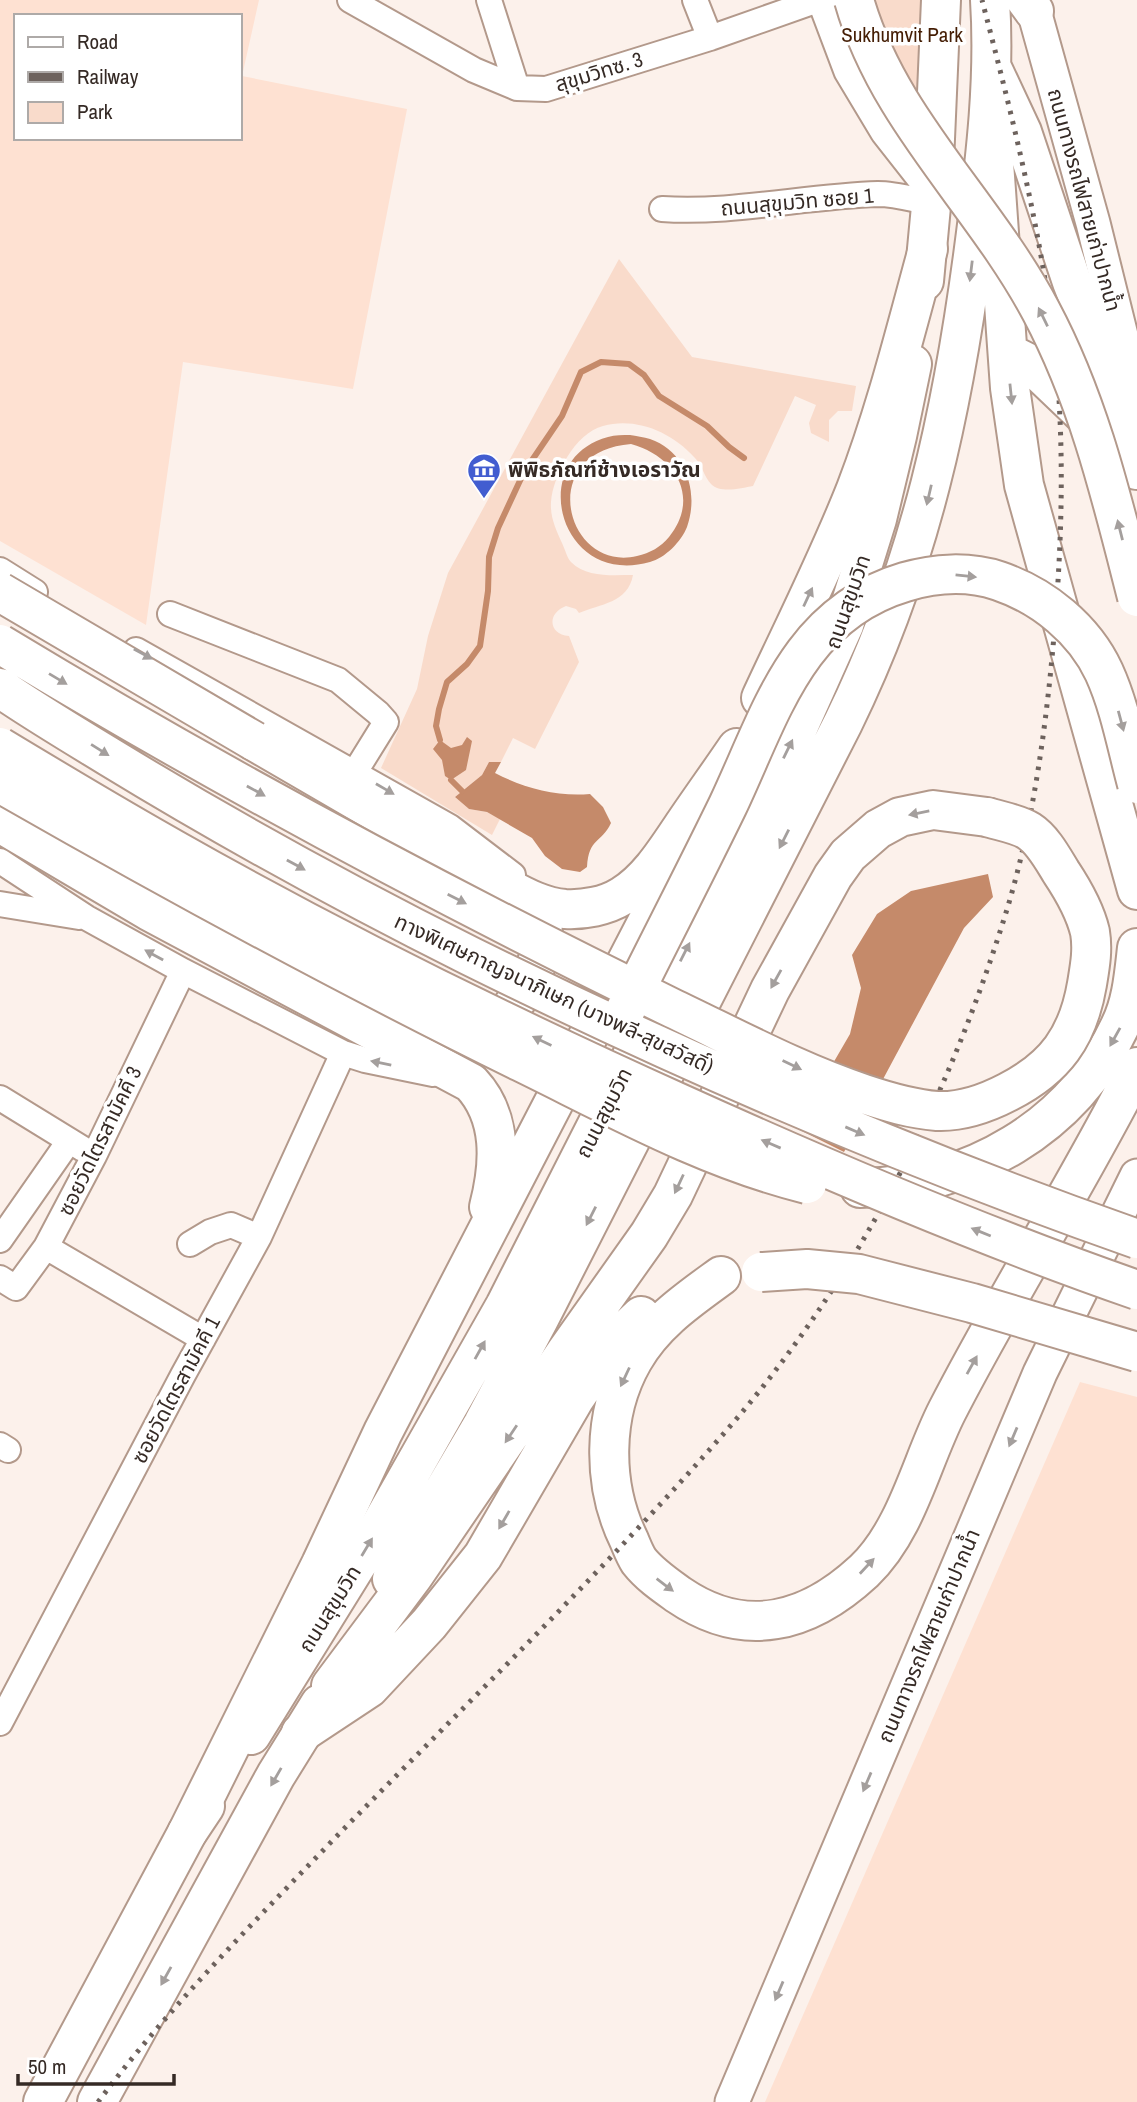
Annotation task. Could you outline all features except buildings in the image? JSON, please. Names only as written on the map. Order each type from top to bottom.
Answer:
[{"type":"highway","points":[[827,0],[853,69],[933,194]]},
{"type":"highway","points":[[854,0],[877,62],[900,104],[993,233],[1041,311],[1082,403],[1101,460],[1137,597]]},
{"type":"highway","name":"ถนนสุขุมวิท","points":[[43,2102],[187,1833],[375,1535],[492,1329],[792,741],[844,625],[877,519],[917,336],[933,194],[941,0]]},
{"type":"highway","name":"ถนนสุขุมวิท","points":[[97,2102],[302,1733],[483,1424],[871,667],[898,597],[926,507],[949,407],[966,310],[990,106],[990,0]]},
{"type":"highway","points":[[992,68],[1023,132],[1072,282],[1137,447]]},
{"type":"highway","points":[[990,106],[1007,354],[1024,485],[1135,882],[1137,938]]},
{"type":"highway","points":[[187,1833],[321,1564],[383,1432],[737,748],[833,544],[856,489],[891,383],[928,249]]},
{"type":"highway","points":[[1007,354],[1032,365],[1121,450],[1137,470]]},
{"type":"highway","points":[[321,1564],[390,1458],[432,1384],[558,1146],[728,804],[777,696],[798,660],[828,625],[852,606],[885,588],[919,578],[952,574],[987,578],[1020,589],[1051,607],[1082,639],[1104,671],[1137,784]]},
{"type":"highway","points":[[12,589],[254,741],[500,884],[538,903],[564,909],[602,905],[623,895],[642,879],[662,856],[737,748]]},
{"type":"highway","points":[[0,644],[161,739],[381,860],[584,964],[823,1080],[902,1106],[939,1111],[973,1108],[1039,1074],[1073,1033],[1083,1006],[1092,954],[1089,929],[1079,902],[1046,849],[1029,831],[987,817],[933,810],[901,817],[878,829],[848,855],[833,876],[770,990],[673,1195],[655,1225],[414,1575],[331,1686]]},
{"type":"highway","name":"ทางพิเศษกาญจนาภิเษก (บางพลี-สุขสวัสดิ์)","points":[[0,688],[188,805],[360,901],[559,1000],[750,1087],[892,1147],[1137,1239]]},
{"type":"highway","name":"ทางพิเศษกาญจนาภิเษก (บางพลี-สุขสวัสดิ์)","points":[[0,747],[174,850],[319,929],[547,1044],[873,1188],[1049,1260],[1137,1290]]},
{"type":"highway","points":[[0,769],[121,840],[485,1034],[492,1031],[526,990],[538,961],[543,918],[538,903]]},
{"type":"highway","points":[[0,783],[200,896],[492,1048],[723,1159],[807,1184],[844,1188],[912,1184],[993,1158],[1027,1136],[1084,1084],[1106,1052],[1122,1024],[1132,985],[1137,948]]},
{"type":"highway","points":[[0,823],[149,911],[471,1083],[483,1095],[490,1110],[497,1146],[492,1195],[478,1252]]},
{"type":"highway","points":[[721,1276],[673,1311],[633,1359],[619,1390],[611,1428],[609,1460],[612,1496],[638,1560],[658,1580],[701,1609],[734,1619],[789,1618],[818,1606],[865,1570],[888,1540],[917,1485],[946,1413],[1102,1136],[1137,1068]]},
{"type":"highway","points":[[302,1733],[369,1688],[429,1624],[483,1556],[598,1363],[623,1333],[671,1293],[721,1276],[807,1269],[859,1274],[972,1303],[1137,1352]]},
{"type":"main road","name":"ถนนทางรถไฟสายเก่าปากน้ำ","points":[[1030,4],[1131,354],[1137,400]]},
{"type":"main road","name":"ถนนทางรถไฟสายเก่าปากน้ำ","points":[[732,2102],[1040,1373],[1137,1176]]},
{"type":"street","name":"สุขุมวิทซ. 3","points":[[350,0],[474,70],[517,88],[546,89],[710,38],[818,0]]},
{"type":"street","points":[[489,0],[517,88]]},
{"type":"street","points":[[695,0],[710,38]]},
{"type":"street","name":"ถนนสุขุมวิท ซอย 1","points":[[662,209],[692,211],[780,201],[881,194],[933,194]]},
{"type":"street","points":[[0,570],[12,589],[99,630],[450,827],[509,871],[538,903]]},
{"type":"street","points":[[0,598],[6,590],[12,589]]},
{"type":"street","points":[[170,614],[338,680],[378,713],[386,722],[355,772]]},
{"type":"street","points":[[0,861],[87,918],[183,971],[343,1053],[471,1083]]},
{"type":"street","points":[[0,904],[87,918]]},
{"type":"street","name":"ซอยวัดไตรสามัคคี 3","points":[[0,1278],[16,1288],[46,1247],[94,1156],[183,971]]},
{"type":"street","name":"ซอยวัดไตรสามัคคี 1","points":[[3,1711],[259,1237],[343,1053]]},
{"type":"street","points":[[0,1098],[94,1156]]},
{"type":"street","points":[[0,1240],[69,1141]]},
{"type":"street","points":[[191,1244],[210,1232],[231,1226],[259,1237]]},
{"type":"street","points":[[46,1247],[203,1339]]},
{"type":"street","points":[[1057,1339],[1137,1366]]},
{"type":"shaded area","points":[[0,0],[259,0],[242,76],[407,109],[353,389],[183,362],[146,625],[0,541]]},
{"type":"shaded area","points":[[627,435],[650,439],[673,453],[687,475],[691,501],[687,527],[672,549],[650,562],[619,565],[593,557],[575,540],[564,518],[561,493],[567,469],[582,450],[608,437]],"holes":[[[631,444],[647,450],[671,468],[683,493],[683,507],[678,522],[659,547],[637,556],[612,556],[592,547],[578,530],[571,509],[572,487],[581,467],[600,452]]]},
{"type":"shaded area","points":[[467,737],[472,741],[466,770],[451,780],[445,776],[442,760],[433,749],[440,740],[451,748],[462,745]]},
{"type":"shaded area","points":[[489,762],[501,762],[495,773],[517,783],[553,793],[590,794],[603,807],[611,823],[590,850],[587,867],[580,872],[562,869],[545,856],[532,838],[487,812],[469,809],[455,797],[482,775]]},
{"type":"shaded area","points":[[988,874],[993,897],[964,928],[844,1152],[800,1130],[814,1096],[850,1034],[861,988],[852,955],[877,914],[911,891]]},
{"type":"shaded area","points":[[1080,1382],[1137,1397],[1137,2102],[765,2102]]},
{"type":"green space","name":"Sukhumvit Park","points":[[857,0],[932,0],[938,89],[900,104]]},
{"type":"green space","points":[[619,259],[692,357],[856,386],[852,411],[838,411],[829,420],[829,442],[811,433],[809,423],[816,405],[795,396],[753,486],[737,489],[715,487],[697,460],[685,448],[664,434],[640,425],[603,426],[583,437],[575,446],[561,468],[551,502],[551,513],[567,556],[584,571],[633,575],[625,591],[612,601],[579,613],[566,606],[556,613],[552,623],[557,631],[569,636],[579,662],[535,749],[513,738],[501,762],[489,762],[482,775],[455,797],[469,809],[487,812],[500,819],[492,835],[381,768],[417,689],[428,636],[448,573]]},
{"type":"waterway","points":[[440,740],[436,726],[447,682],[467,664],[480,646],[488,591],[489,557],[498,528],[524,472],[562,416],[581,372],[601,362],[629,364],[644,375],[659,396],[707,426],[744,458]]},
{"type":"waterway","points":[[451,780],[462,791]]},
{"type":"railway","points":[[98,2102],[153,2033],[212,1966],[631,1536],[726,1431],[817,1313],[858,1249],[928,1116],[958,1048],[1008,906],[1029,821],[1050,678],[1060,531],[1058,384],[1046,287],[1018,143],[982,0]]},
{"type":"place","name":"พิพิธภัณฑ์ช้างเอราวัณ","points":[[484,500]]}]
